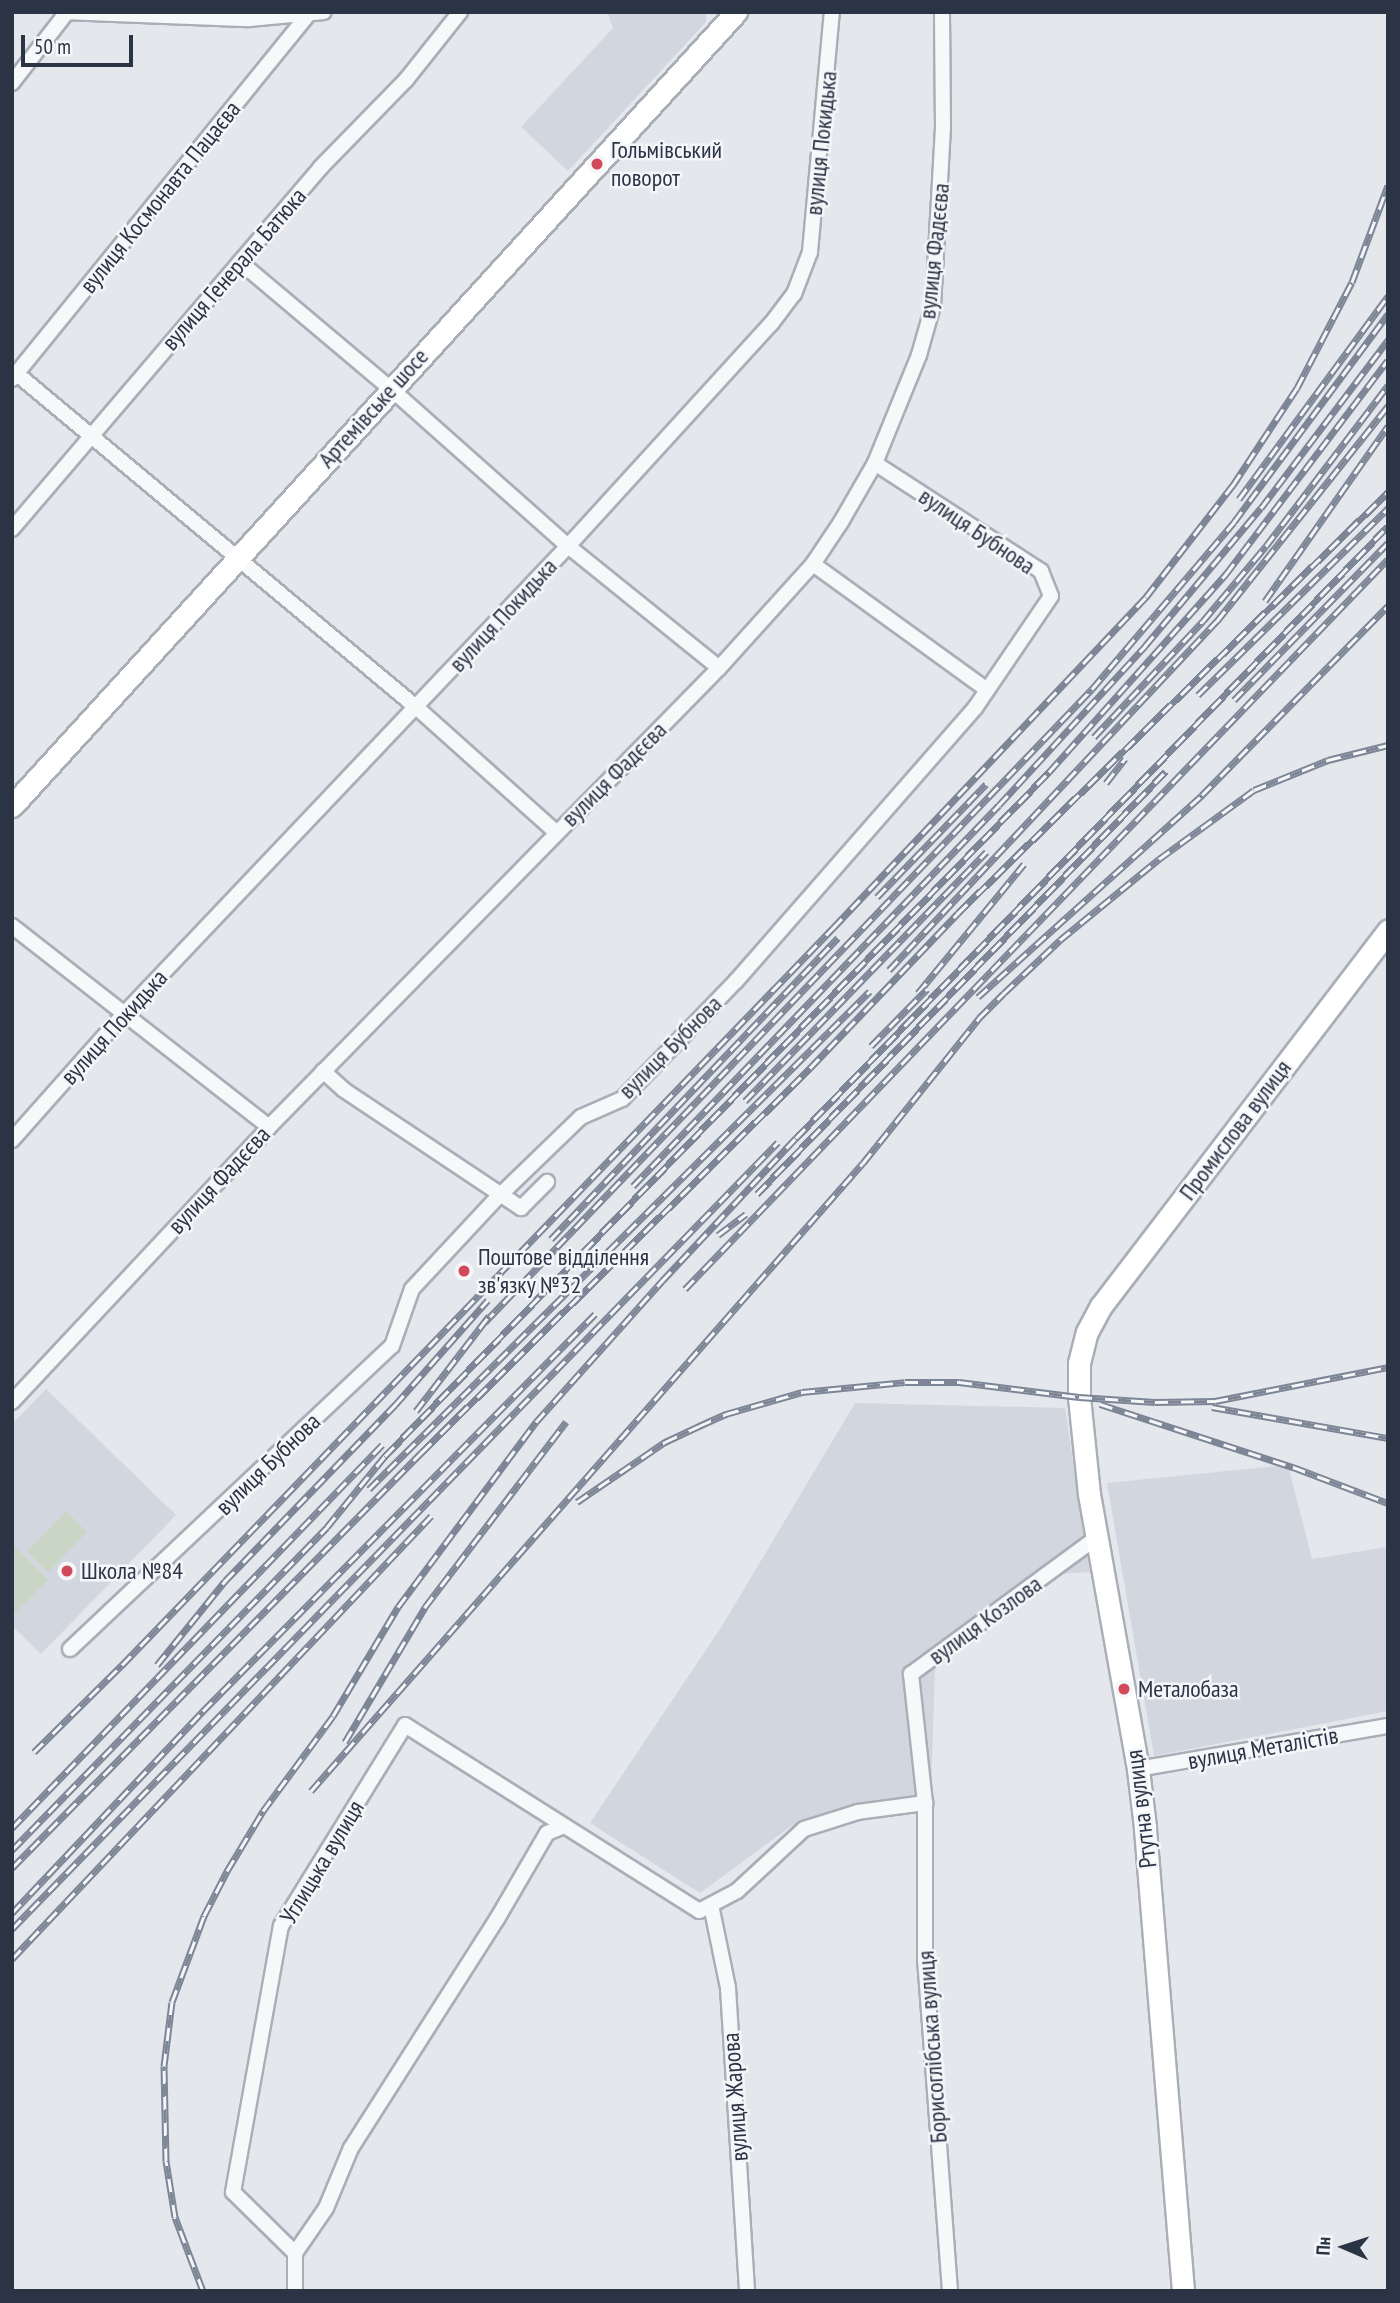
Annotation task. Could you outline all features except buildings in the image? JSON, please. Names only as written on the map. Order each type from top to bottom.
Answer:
[{"type":"main road","name":"Артемівське шосе","points":[[12,806],[391,389],[718,23],[736,12]]},
{"type":"main road","name":"Промислова вулиця","points":[[1087,1332],[1101,1306],[1388,930]]},
{"type":"main road","name":"Ртутна вулиця","points":[[1087,1332],[1079,1363],[1079,1398],[1096,1538],[1138,1769],[1183,2291]]},
{"type":"street","points":[[12,83],[39,53],[65,12],[223,19],[324,12]]},
{"type":"street","name":"вулиця Генерала Батюка","points":[[12,530],[321,167],[405,80],[460,12]]},
{"type":"street","name":"вулиця Покидька","points":[[12,1140],[123,1015],[568,546],[771,324],[794,294],[810,252],[832,12]]},
{"type":"street","name":"вулиця Фадєєва","points":[[12,1402],[269,1127],[719,668],[813,564],[875,463],[919,355],[933,306],[943,128],[942,12]]},
{"type":"street","name":"вулиця Космонавта Пацаєва","points":[[15,377],[309,15]]},
{"type":"street","points":[[240,262],[391,389],[568,546],[719,668]]},
{"type":"street","points":[[15,377],[91,435],[238,556],[416,707],[556,832]]},
{"type":"street","name":"вулиця Бубнова","points":[[70,1649],[392,1346],[412,1289],[502,1193],[581,1117],[622,1099],[727,991],[975,708],[1051,596],[1041,571],[875,463]]},
{"type":"street","points":[[813,564],[987,690]]},
{"type":"street","points":[[12,926],[269,1127]]},
{"type":"street","points":[[323,1071],[344,1090],[521,1208],[547,1182]]},
{"type":"street","name":"вулиця Козлова","points":[[925,1803],[911,1674],[1096,1538]]},
{"type":"street","name":"Углицька вулиця","points":[[295,2253],[233,2192],[281,1926],[405,1725],[564,1826],[705,1908]]},
{"type":"street","name":"вулиця Металістів","points":[[1138,1769],[1388,1726]]},
{"type":"street","points":[[705,1908],[737,1891],[804,1829],[858,1812],[925,1803]]},
{"type":"street","name":"Борисоглібська вулиця","points":[[925,1803],[925,1960],[950,2291]]},
{"type":"street","points":[[295,2291],[295,2253],[326,2208],[351,2148],[497,1919],[547,1833],[564,1826]]},
{"type":"street","name":"вулиця Жарова","points":[[705,1908],[728,1988],[747,2291]]},
{"type":"shaded area","points":[[607,12],[706,12],[706,22],[568,171],[521,127],[613,28]]},
{"type":"shaded area","name":"Школа №84","points":[[46,1389],[176,1515],[41,1654],[12,1626],[12,1424]]},
{"type":"shaded area","points":[[855,1403],[1065,1408],[1090,1572],[1031,1576],[935,1669],[931,1792],[811,1817],[794,1824],[700,1893],[590,1823],[722,1626]]},
{"type":"shaded area","points":[[1288,1465],[1312,1559],[1388,1547],[1388,1711],[1154,1756],[1107,1483]]},
{"type":"green space","points":[[66,1511],[87,1532],[48,1572],[27,1551]]},
{"type":"green space","points":[[12,1544],[48,1580],[16,1612],[12,1609]]},
{"type":"railway","points":[[34,1752],[122,1665],[833,928],[1146,597],[1233,485],[1297,388],[1352,282],[1388,185]]},
{"type":"railway","points":[[1239,499],[1388,296]]},
{"type":"railway","points":[[485,1322],[1092,689],[1234,522],[1388,314]]},
{"type":"railway","points":[[633,1186],[999,805],[1145,646],[1261,508],[1388,340]]},
{"type":"railway","points":[[12,1850],[327,1527],[385,1456],[1049,772],[1226,574],[1388,360]]},
{"type":"railway","points":[[1094,737],[1203,621],[1266,546],[1388,385]]},
{"type":"railway","points":[[889,970],[1217,621],[1388,406]]},
{"type":"railway","points":[[1265,601],[1388,426]]},
{"type":"railway","points":[[12,1868],[422,1452],[810,1068],[958,913],[1388,492]]},
{"type":"railway","points":[[1198,695],[1388,508]]},
{"type":"railway","points":[[203,2291],[175,2217],[166,2161],[164,2066],[172,2002],[204,1916],[227,1871],[263,1811],[333,1716],[398,1607],[536,1422],[662,1281],[796,1138],[1388,526]]},
{"type":"railway","points":[[1234,700],[1388,543]]},
{"type":"railway","points":[[685,1289],[1388,559]]},
{"type":"railway","points":[[978,997],[1202,795],[1388,606]]},
{"type":"railway","points":[[311,1791],[863,1163],[979,1018],[1004,993],[1060,940],[1159,859],[1254,790],[1328,760],[1388,745]]},
{"type":"railway","points":[[1106,783],[1125,759]]},
{"type":"railway","points":[[757,1194],[1166,771]]},
{"type":"railway","points":[[877,897],[986,784]]},
{"type":"railway","points":[[745,1101],[986,852]]},
{"type":"railway","points":[[918,993],[1024,864]]},
{"type":"railway","points":[[551,1239],[838,938]]},
{"type":"railway","points":[[871,1046],[927,989]]},
{"type":"railway","points":[[369,1489],[870,991]]},
{"type":"railway","points":[[12,1929],[778,1142]]},
{"type":"railway","points":[[718,1235],[746,1214]]},
{"type":"railway","points":[[157,1665],[225,1581],[395,1405],[488,1300]]},
{"type":"railway","points":[[12,1913],[203,1711],[595,1314]]},
{"type":"railway","points":[[416,1411],[489,1316]]},
{"type":"railway","points":[[577,1502],[665,1442],[726,1414],[802,1392],[905,1382],[959,1382],[1079,1397],[1155,1402],[1215,1401],[1388,1367]]},
{"type":"railway","points":[[1100,1404],[1293,1467],[1388,1503]]},
{"type":"railway","points":[[1212,1407],[1388,1438]]},
{"type":"railway","points":[[345,1742],[425,1607],[566,1422]]},
{"type":"railway","points":[[12,1828],[382,1445]]},
{"type":"railway","points":[[12,1959],[431,1516]]},
{"type":"place","name":"Гольмівський поворот","points":[[597,164]]},
{"type":"place","name":"Поштове відділення зв'язку №32","points":[[464,1271]]},
{"type":"place","name":"Школа №84","points":[[67,1571]]},
{"type":"place","name":"Металобаза","points":[[1124,1689]]}]
